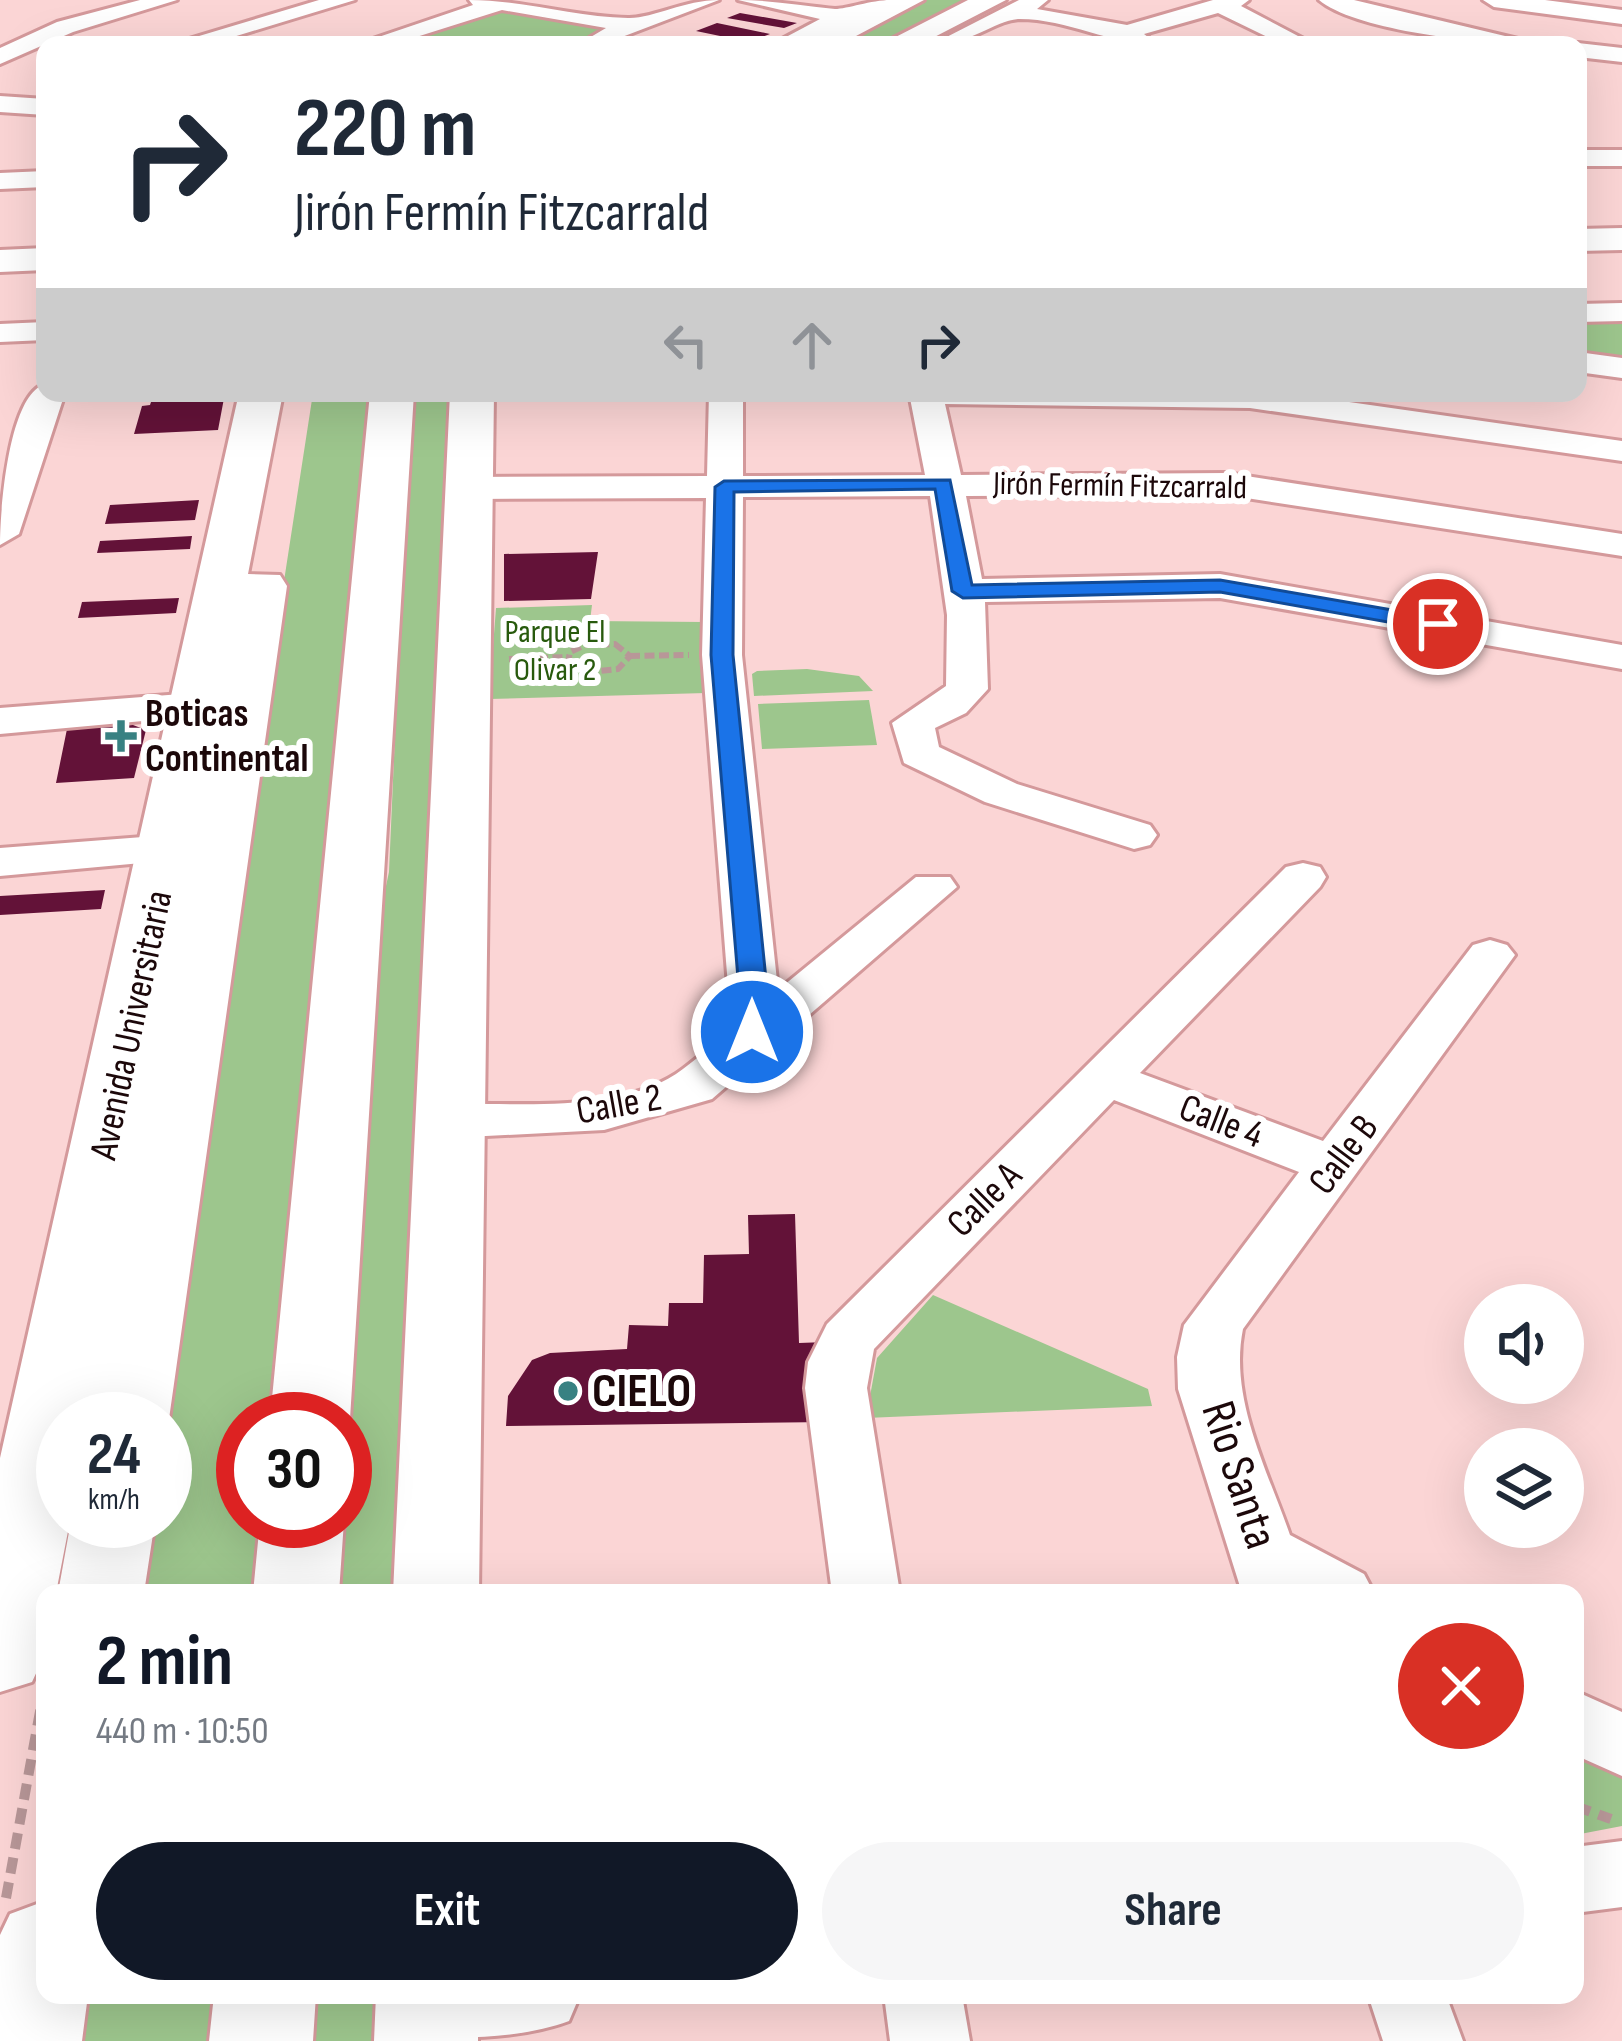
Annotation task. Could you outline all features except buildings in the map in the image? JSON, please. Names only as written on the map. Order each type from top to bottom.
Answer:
[{"type":"main road","points":[[834,36],[910,0]]},
{"type":"main road","points":[[920,36],[1002,6]]},
{"type":"main road","points":[[1587,220],[1622,219]]},
{"type":"main road","points":[[0,241],[36,239]]},
{"type":"main road","points":[[1587,240],[1622,239]]},
{"type":"main road","points":[[0,261],[36,259]]},
{"type":"main road","name":"Avenida Universitaria","points":[[133,1392],[241,585],[264,457],[261,402]]},
{"type":"main road","name":"Avenida Universitaria","points":[[264,457],[290,402]]},
{"type":"main road","points":[[312,1392],[391,402]]},
{"type":"main road","points":[[436,1584],[472,402]]},
{"type":"main road","name":"Avenida Universitaria","points":[[0,1656],[169,849],[194,706],[241,585]]},
{"type":"main road","points":[[102,1584],[108,1548]]},
{"type":"main road","points":[[297,1584],[300,1548]]},
{"type":"main road","points":[[25,1927],[30,2041]]},
{"type":"main road","points":[[261,2041],[264,2004]]},
{"type":"street","points":[[46,36],[166,0]]},
{"type":"street","points":[[214,36],[344,0]]},
{"type":"street","points":[[606,36],[708,0]]},
{"type":"street","points":[[749,0],[844,17]]},
{"type":"street","points":[[803,36],[880,0]]},
{"type":"street","points":[[957,36],[1002,6],[1036,0]]},
{"type":"street","points":[[1330,0],[1412,25],[1477,36]]},
{"type":"street","points":[[1494,0],[1622,17]]},
{"type":"street","points":[[393,36],[489,2],[632,26]]},
{"type":"street","points":[[1155,36],[1229,3],[1287,36]]},
{"type":"street","points":[[1002,6],[1118,36]]},
{"type":"street","points":[[0,58],[36,41]]},
{"type":"street","points":[[1587,51],[1622,55]]},
{"type":"street","points":[[0,58],[36,61]]},
{"type":"street","points":[[0,104],[36,106]]},
{"type":"street","points":[[1587,155],[1622,158]]},
{"type":"street","points":[[0,181],[36,179]]},
{"type":"street","points":[[1587,313],[1622,312]]},
{"type":"street","points":[[0,333],[36,331]]},
{"type":"street","points":[[1587,363],[1622,368]]},
{"type":"street","points":[[0,534],[45,402]]},
{"type":"street","points":[[726,402],[722,655],[754,999],[752,1032]]},
{"type":"street","points":[[928,402],[963,591],[968,689],[951,704],[913,723],[919,754],[1001,793],[1134,836]]},
{"type":"street","points":[[1278,402],[1622,451]]},
{"type":"street","name":"Jirón Fermín Fitzcarrald","points":[[470,488],[1227,484],[1622,545]]},
{"type":"street","points":[[963,591],[1220,586],[1622,657]]},
{"type":"street","points":[[0,722],[194,706]]},
{"type":"street","points":[[0,862],[169,849]]},
{"type":"street","name":"Calle A","points":[[865,1584],[836,1388],[848,1339],[1303,877]]},
{"type":"street","name":"Calle 2","points":[[447,1121],[641,1109],[693,1087],[752,1032],[933,887]]},
{"type":"street","name":"Calle B","points":[[1207,1357],[1214,1325],[1490,955]]},
{"type":"street","name":"Calle 4","points":[[1105,1078],[1337,1166]]},
{"type":"street","name":"Rio Santa","points":[[1207,1357],[1209,1389],[1270,1572]]},
{"type":"street","points":[[1270,1572],[1310,1584]]},
{"type":"street","points":[[1584,1725],[1622,1746]]},
{"type":"street","points":[[427,2014],[487,2004]]},
{"type":"street","points":[[924,2004],[930,2041]]},
{"type":"street","points":[[1410,2004],[1423,2041]]},
{"type":"path","points":[[465,660],[568,657],[585,644],[605,643],[630,656],[722,655]]},
{"type":"path","points":[[568,657],[579,670],[598,673],[625,665],[630,656]]},
{"type":"path","points":[[25,1927],[36,1792]]},
{"type":"path","points":[[1584,1823],[1603,1858]]},
{"type":"green space","points":[[921,0],[983,0],[905,36],[847,36]]},
{"type":"green space","points":[[501,6],[622,26],[595,36],[402,36]]},
{"type":"green space","points":[[1622,315],[1622,365],[1587,359],[1587,316]]},
{"type":"green space","points":[[312,402],[377,402],[286,1392],[216,1392],[216,1548],[271,1548],[268,1584],[137,1584],[142,1548],[192,1548],[192,1392],[169,1392],[224,970]]},
{"type":"green space","points":[[410,402],[459,402],[396,1584],[330,1584],[332,1548],[372,1548],[372,1392],[346,1392],[370,960],[389,872]]},
{"type":"green space","name":"Parque El Olivar 2","points":[[592,605],[590,621],[704,622],[706,693],[489,699],[496,608]]},
{"type":"green space","points":[[807,669],[859,676],[873,691],[754,696],[752,674],[757,671]]},
{"type":"green space","points":[[869,700],[877,745],[762,749],[758,704]]},
{"type":"green space","points":[[933,1295],[1148,1389],[1152,1406],[866,1418],[877,1358]]},
{"type":"green space","points":[[1584,1736],[1622,1756],[1622,1826],[1584,1833]]},
{"type":"green space","points":[[78,2004],[229,2004],[226,2041],[73,2041]]},
{"type":"green space","points":[[302,2004],[377,2004],[375,2041],[300,2041]]},
{"type":"place","name":"Boticas Continental","points":[[121,736]]},
{"type":"place","name":"CIELO","points":[[568,1391]]},
{"type":"route","points":[[752,1032],[754,999],[722,655],[724,487],[944,484],[963,591],[1220,586],[1438,624]]}]
